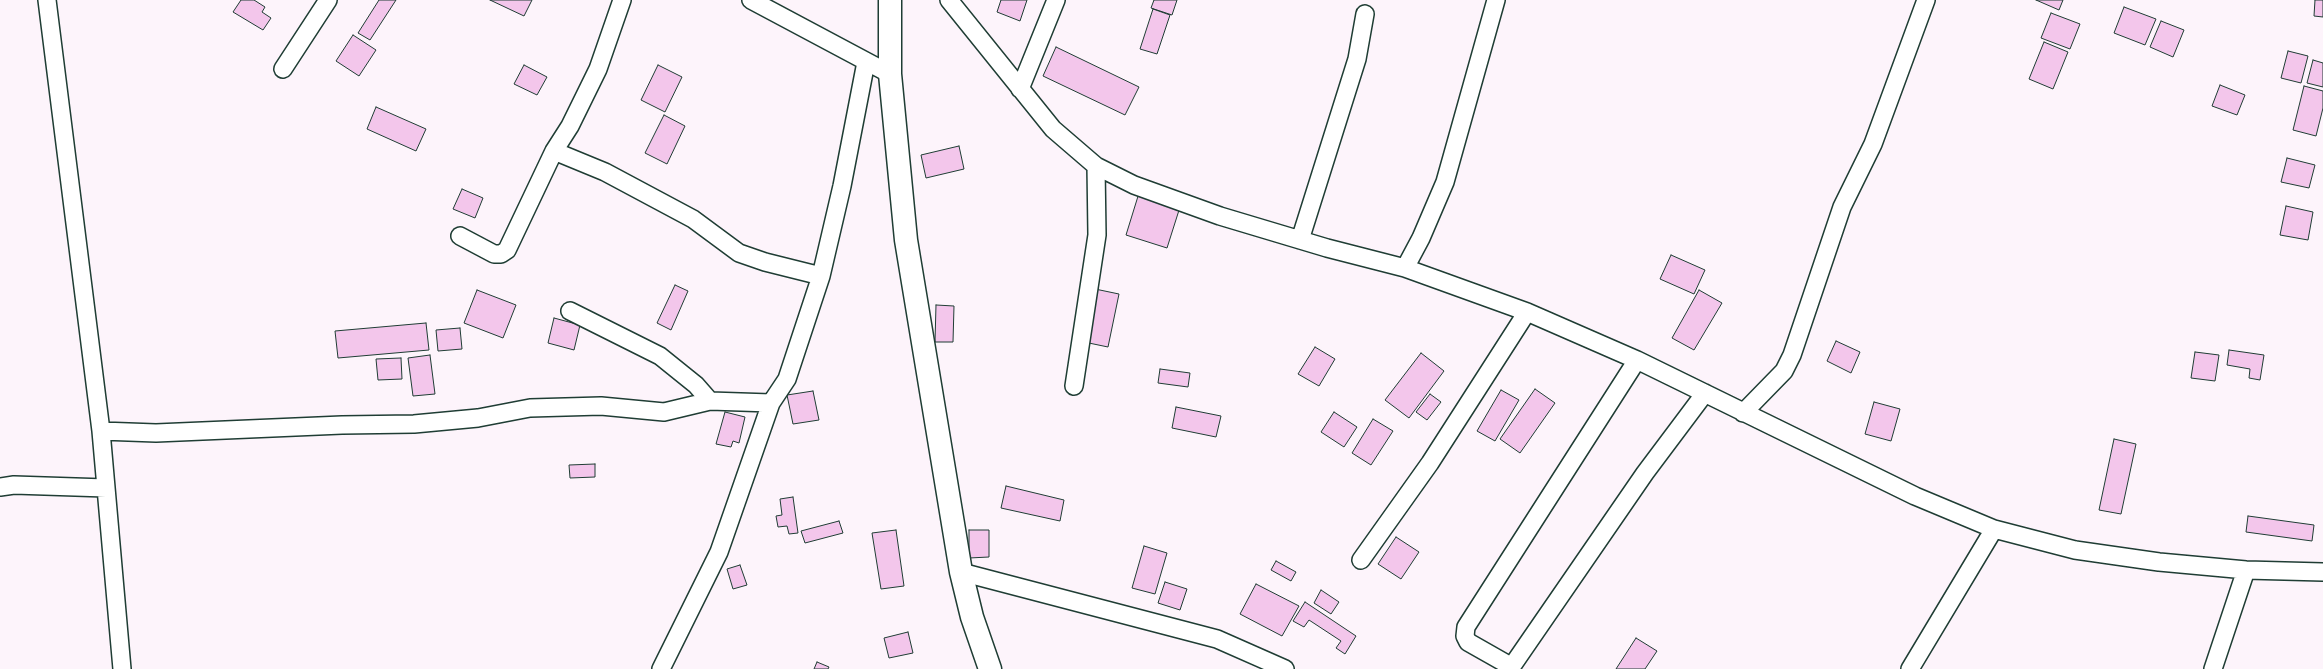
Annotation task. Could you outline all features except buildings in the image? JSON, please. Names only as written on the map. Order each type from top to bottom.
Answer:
[{"type":"street","points":[[47,0],[101,431],[122,669]]},
{"type":"street","points":[[283,69],[328,0]]},
{"type":"street","points":[[460,236],[494,254],[501,254],[507,250],[554,151],[570,126],[598,69],[622,0]]},
{"type":"street","points":[[751,0],[890,74]]},
{"type":"street","points":[[890,0],[890,74],[906,240],[961,572],[972,617],[990,669]]},
{"type":"street","points":[[948,0],[1053,129],[1096,166],[1134,185],[1199,208],[1300,240],[1405,268],[1527,312],[1638,360],[1743,413],[1915,496],[1994,529],[2075,550],[2159,562],[2246,570],[2323,572]]},
{"type":"street","points":[[1020,89],[1056,0]]},
{"type":"street","points":[[1405,268],[1421,238],[1445,182],[1496,0]]},
{"type":"street","points":[[1743,413],[1784,371],[1792,356],[1842,207],[1873,144],[1926,0]]},
{"type":"street","points":[[1300,240],[1356,59],[1365,14]]},
{"type":"street","points":[[661,669],[719,552],[770,404],[786,379],[821,276],[842,186],[866,62]]},
{"type":"street","points":[[554,151],[605,172],[693,220],[739,253],[765,262],[821,276]]},
{"type":"street","points":[[1074,386],[1097,235],[1096,166]]},
{"type":"street","points":[[570,311],[660,356],[696,385],[710,401]]},
{"type":"street","points":[[1361,560],[1430,463],[1527,312]]},
{"type":"street","points":[[1638,360],[1466,627],[1465,636],[1468,642],[1511,668],[1645,473],[1705,393]]},
{"type":"street","points":[[101,431],[156,433],[414,424],[478,418],[538,408],[601,406],[664,412],[710,401],[770,404]]},
{"type":"street","points":[[0,487],[14,484],[106,488]]},
{"type":"street","points":[[1910,669],[1994,529]]},
{"type":"street","points":[[2213,669],[2246,570]]},
{"type":"street","points":[[961,572],[1217,639],[1285,669]]}]
